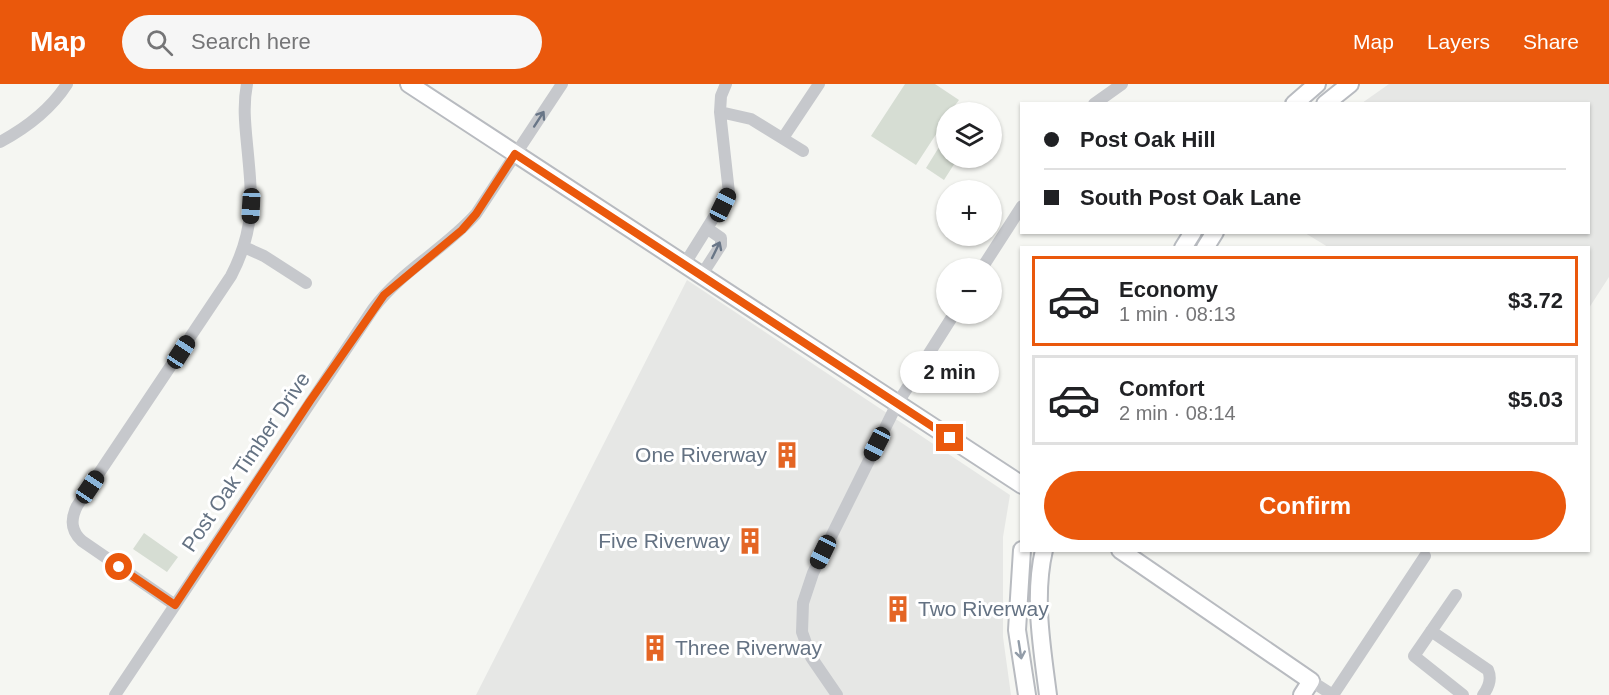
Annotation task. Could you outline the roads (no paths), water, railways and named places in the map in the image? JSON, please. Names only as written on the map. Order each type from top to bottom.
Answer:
[{"type":"main road","points":[[409,84],[897,404],[1019,481]]},
{"type":"main road","points":[[1296,102],[1317,84]]},
{"type":"main road","points":[[1328,102],[1350,84]]},
{"type":"main road","points":[[1022,552],[1017,630],[1027,695]]},
{"type":"main road","points":[[1044,552],[1039,628],[1048,695]]},
{"type":"main road","points":[[1123,552],[1307,688]]},
{"type":"street","points":[[175,605],[82,541],[73,531],[72,524],[77,506],[231,276],[244,247],[250,225],[251,206],[244,113],[247,84]]},
{"type":"street","name":"Post Oak Timber Drive","points":[[115,695],[304,410],[384,295],[462,230],[476,214],[562,84]]},
{"type":"street","points":[[684,265],[729,193],[720,112],[721,96],[726,84]]},
{"type":"street","points":[[783,138],[819,84]]},
{"type":"street","points":[[1097,102],[1122,84]]},
{"type":"street","points":[[0,142],[40,115],[62,86]]},
{"type":"street","points":[[720,112],[751,119],[803,151]]},
{"type":"street","points":[[988,258],[1020,209]]},
{"type":"street","points":[[701,276],[721,245],[721,238],[708,229]]},
{"type":"street","points":[[244,247],[264,256],[306,283]]},
{"type":"street","points":[[837,695],[811,657],[802,632],[804,603],[813,573],[897,404],[948,324]]},
{"type":"street","points":[[1307,688],[1333,695],[1425,556]]},
{"type":"street","points":[[1456,595],[1414,656],[1463,695]]},
{"type":"street","points":[[1431,632],[1488,670],[1491,675],[1490,682],[1484,695]]},
{"type":"place","name":"One Riverway","points":[[787,455]]},
{"type":"place","name":"Five Riverway","points":[[750,541]]},
{"type":"place","name":"Two Riverway","points":[[898,609]]},
{"type":"place","name":"Three Riverway","points":[[655,648]]}]
